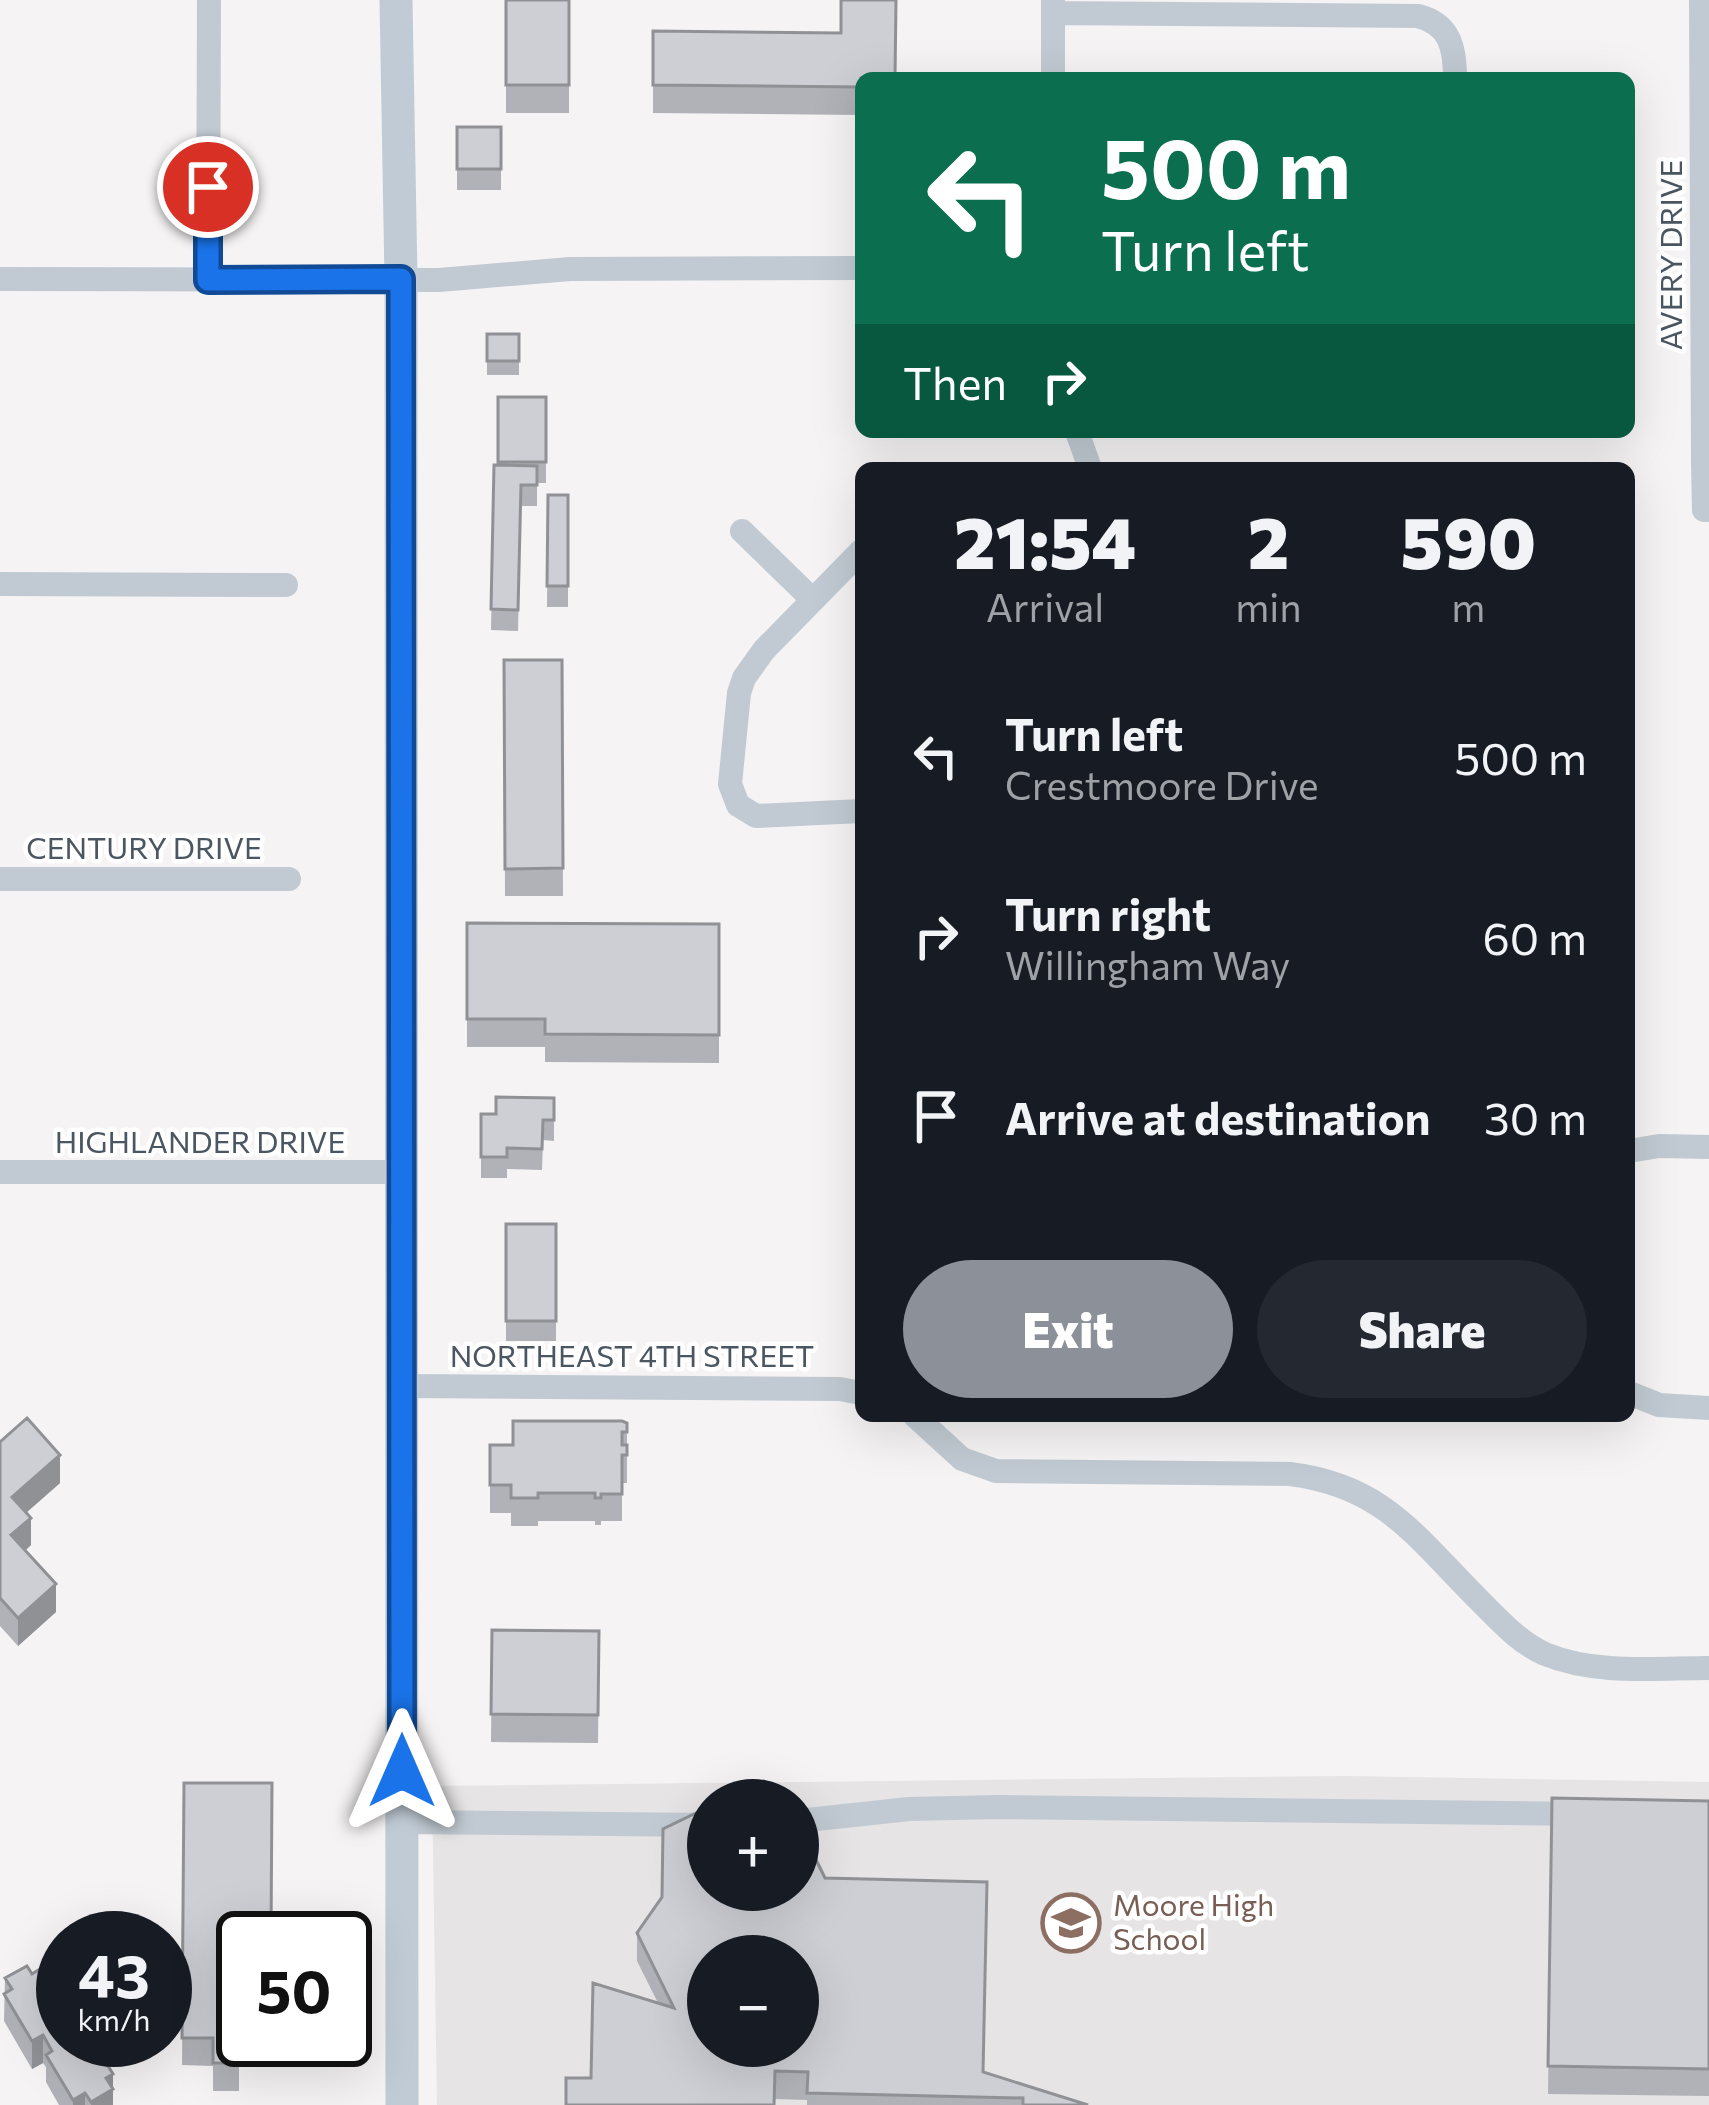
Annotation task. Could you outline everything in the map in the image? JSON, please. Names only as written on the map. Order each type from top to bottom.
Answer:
[{"type":"main road","points":[[396,0],[401,279],[402,2105]]},
{"type":"street","points":[[208,280],[209,0]]},
{"type":"street","name":"AVERY DRIVE","points":[[1701,0],[1706,510]]},
{"type":"street","points":[[1053,72],[1053,6],[1368,13],[1432,20],[1449,37],[1454,72]]},
{"type":"street","points":[[0,279],[439,280],[570,269],[855,268]]},
{"type":"street","points":[[742,531],[813,600]]},
{"type":"street","points":[[855,557],[764,650],[744,678],[730,784],[732,797],[746,811],[769,818],[855,811]]},
{"type":"street","points":[[0,584],[286,585]]},
{"type":"street","name":"CENTURY DRIVE","points":[[0,879],[289,879]]},
{"type":"street","points":[[1635,1150],[1709,1147]]},
{"type":"street","name":"HIGHLANDER DRIVE","points":[[0,1172],[400,1172]]},
{"type":"street","name":"NORTHEAST 4TH STREET","points":[[402,1386],[854,1388]]},
{"type":"street","points":[[1635,1396],[1659,1406],[1709,1408]]},
{"type":"street","points":[[922,1422],[962,1459],[995,1471],[1290,1474],[1337,1482],[1378,1502],[1509,1630],[1541,1653],[1608,1668],[1709,1668]]},
{"type":"street","points":[[949,1422],[950,1446]]},
{"type":"street","points":[[819,1819],[909,1809],[998,1808],[1598,1814]]},
{"type":"street","points":[[402,1822],[687,1825]]},
{"type":"shaded area","name":"Moore High School","points":[[1346,1776],[1709,1782],[1709,2105],[437,2105],[432,1786],[687,1783],[687,1911],[819,1911],[819,1782]]},
{"type":"building","points":[[506,0],[569,0],[569,85],[506,85]]},
{"type":"building","points":[[841,0],[896,0],[895,72],[855,72],[855,87],[653,85],[653,31],[841,33]]},
{"type":"building","points":[[457,127],[501,127],[501,169],[457,169]]},
{"type":"building","points":[[487,334],[519,334],[519,361],[487,361]]},
{"type":"building","points":[[498,397],[546,397],[546,462],[498,462]]},
{"type":"building","points":[[494,465],[537,466],[537,485],[521,485],[518,610],[491,609]]},
{"type":"building","points":[[548,495],[568,495],[568,586],[547,586]]},
{"type":"building","points":[[504,660],[562,660],[563,868],[505,869]]},
{"type":"building","points":[[467,923],[719,924],[719,1035],[545,1034],[545,1019],[467,1019]]},
{"type":"building","points":[[496,1097],[554,1098],[554,1120],[543,1120],[542,1149],[507,1148],[507,1157],[481,1157],[481,1114],[496,1114]]},
{"type":"building","points":[[506,1224],[556,1224],[556,1321],[506,1321]]},
{"type":"building","points":[[27,1418],[60,1455],[12,1497],[31,1518],[11,1535],[56,1584],[18,1618],[0,1598],[0,1442]]},
{"type":"building","points":[[513,1421],[627,1423],[627,1432],[622,1432],[627,1455],[622,1455],[622,1494],[595,1498],[595,1493],[538,1493],[538,1498],[511,1498],[511,1485],[490,1485],[490,1445],[513,1445]]},
{"type":"building","points":[[492,1630],[599,1631],[598,1715],[491,1714]]},
{"type":"building","points":[[184,1783],[272,1783],[271,1911],[216,1911],[216,2063],[213,2038],[192,2038],[192,1911],[183,1911]]},
{"type":"building","points":[[1552,1798],[1709,1801],[1709,2069],[1548,2066]]},
{"type":"building","points":[[687,1817],[687,1911],[819,1911],[819,1866],[825,1878],[987,1882],[983,2072],[1088,2105],[1023,2105],[1023,2098],[807,2093],[808,2072],[775,2071],[774,2105],[566,2105],[566,2078],[591,2078],[593,1983],[674,2008],[637,1933],[662,1897],[663,1829]]},
{"type":"building","points":[[27,1966],[32,1974],[36,1971],[36,2039],[32,2041],[4,1994],[12,1989],[5,1978]]},
{"type":"building","points":[[53,2067],[109,2067],[113,2074],[106,2078],[113,2089],[91,2102],[85,2093],[73,2100]]},
{"type":"place","name":"Moore High School","points":[[1071,1923]]},
{"type":"route","points":[[208,187],[208,280],[401,279],[402,1771]]}]
